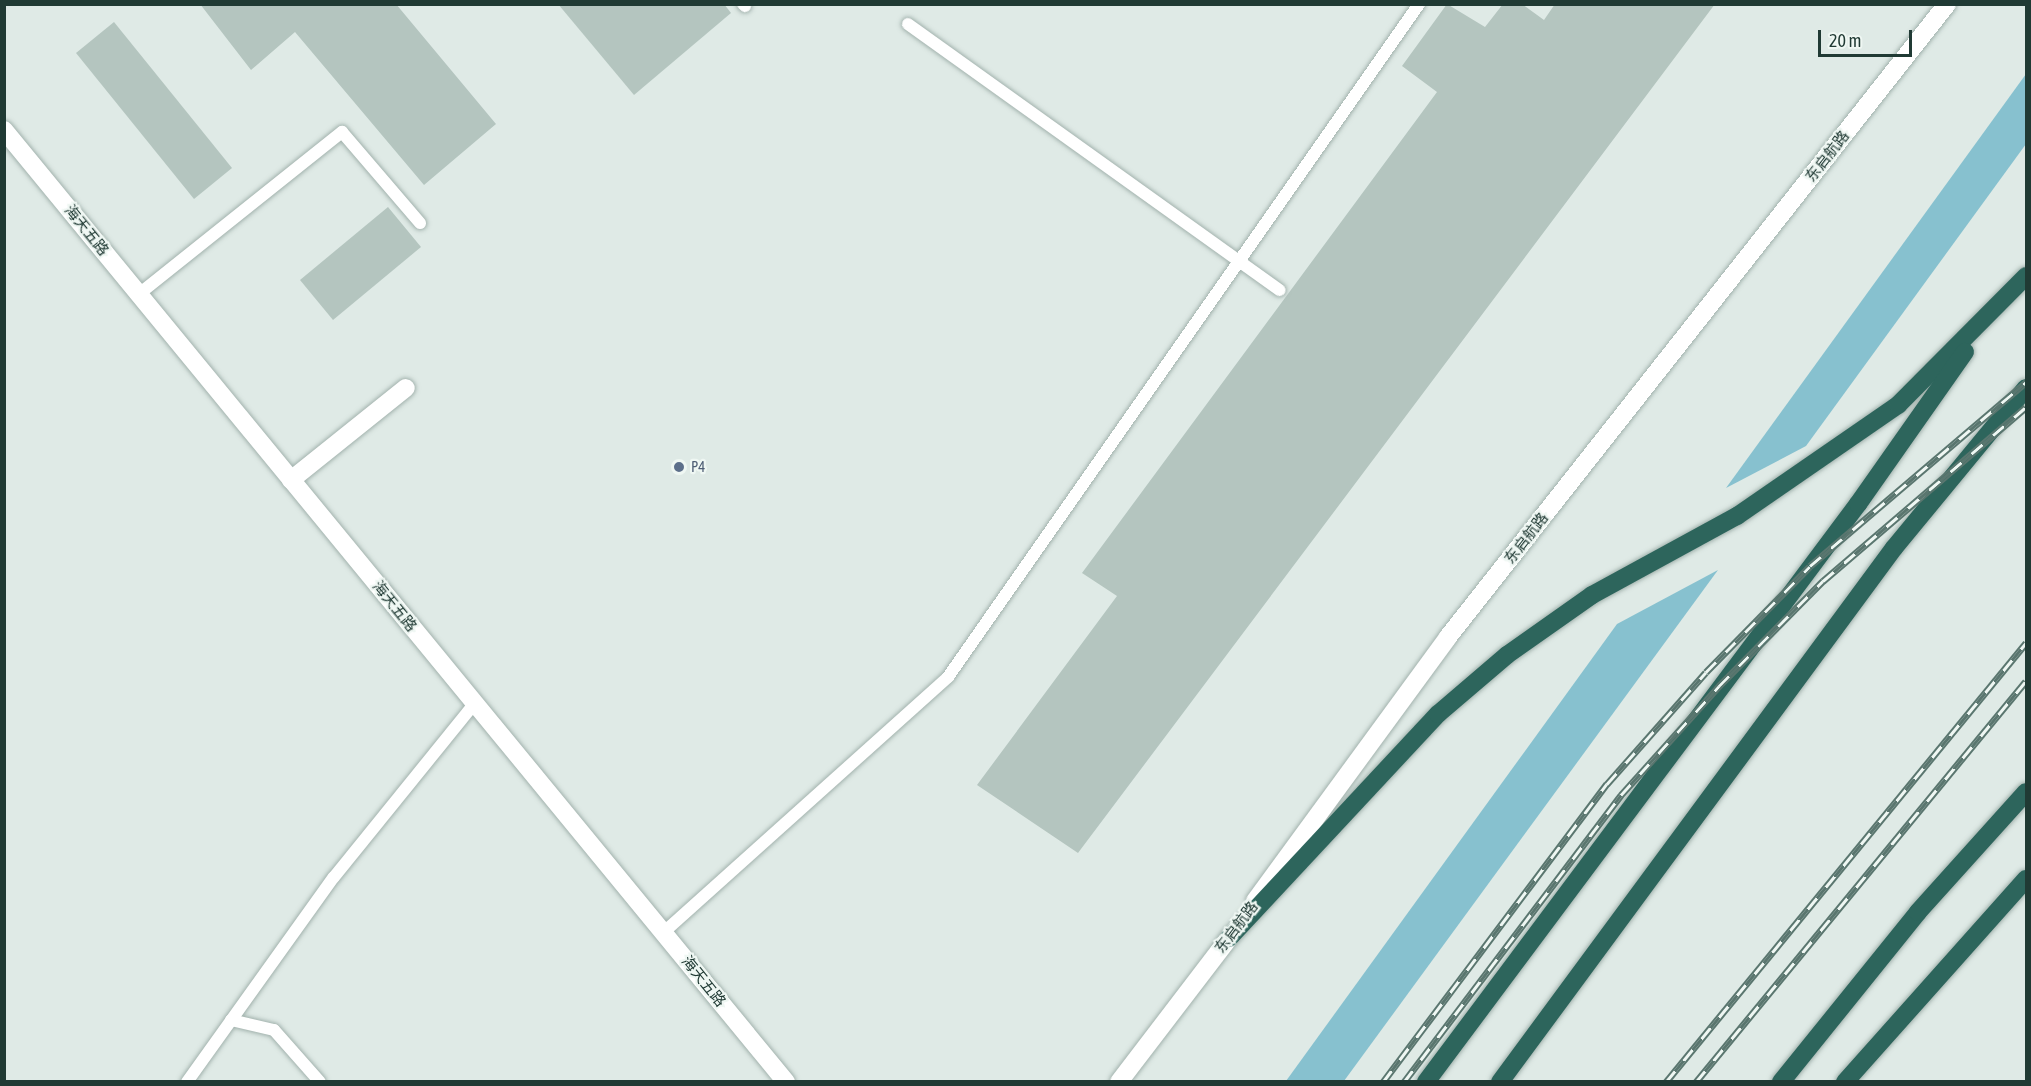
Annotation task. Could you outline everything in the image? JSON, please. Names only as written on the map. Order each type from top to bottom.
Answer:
[{"type":"highway","points":[[1426,1082],[1858,504],[1987,321],[2026,276]]},
{"type":"highway","points":[[1228,938],[1438,714],[1507,655],[1592,595],[1737,516],[1813,466],[1898,405],[1987,321]]},
{"type":"highway","points":[[1500,1082],[1894,548],[2026,388]]},
{"type":"highway","points":[[1781,1082],[1918,912],[2026,792]]},
{"type":"highway","points":[[1845,1082],[2026,879]]},
{"type":"street","name":"东启航路","points":[[1119,1082],[1228,938],[1448,637],[1947,4]]},
{"type":"street","name":"海天五路","points":[[4,130],[786,1082]]},
{"type":"street","points":[[291,480],[406,388]]},
{"type":"lane","points":[[664,932],[948,678],[1419,4]]},
{"type":"lane","points":[[908,24],[1280,290]]},
{"type":"lane","points":[[139,294],[342,132],[420,223]]},
{"type":"lane","points":[[187,1082],[334,877],[475,703]]},
{"type":"lane","points":[[231,1020],[274,1030],[320,1082]]},
{"type":"water","points":[[2026,74],[2026,144],[1806,446],[1726,488]]},
{"type":"water","points":[[1718,570],[1344,1081],[1286,1081],[1617,624]]},
{"type":"building","points":[[200,4],[396,4],[496,124],[424,185],[295,32],[251,70]]},
{"type":"building","points":[[558,4],[724,4],[731,13],[634,95]]},
{"type":"building","points":[[1447,4],[1485,27],[1503,4],[1522,4],[1544,20],[1555,4],[1715,4],[1078,853],[977,785],[1117,596],[1082,573],[1437,92],[1402,66]]},
{"type":"building","points":[[114,22],[232,168],[194,199],[76,53]]},
{"type":"building","points":[[388,207],[421,247],[333,320],[300,280]]},
{"type":"railway","points":[[1383,1082],[1607,784],[1706,672],[1810,566],[2026,382]]},
{"type":"railway","points":[[1404,1082],[1621,795],[1719,686],[1823,581],[2026,407]]},
{"type":"railway","points":[[1666,1082],[2026,643]]},
{"type":"railway","points":[[1696,1082],[2026,681]]},
{"type":"place","name":"P4","points":[[679,467]]}]
